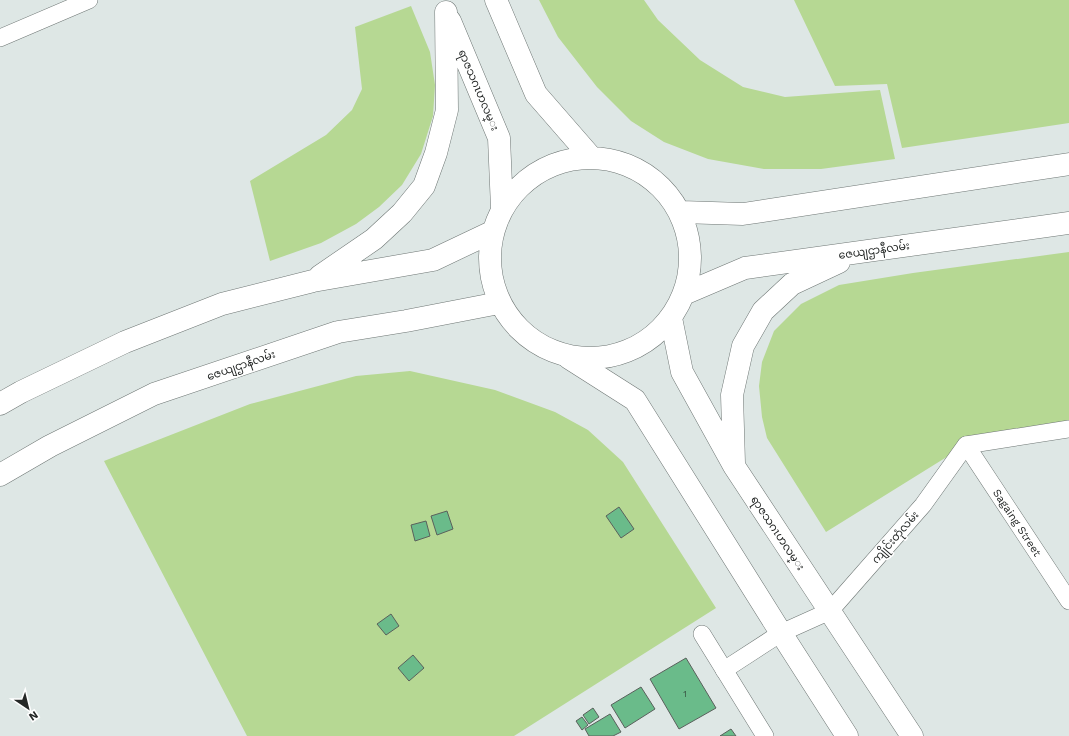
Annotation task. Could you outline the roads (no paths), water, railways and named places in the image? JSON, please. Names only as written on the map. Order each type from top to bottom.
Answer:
[{"type":"main road","points":[[496,0],[536,94],[590,156]]},
{"type":"main road","points":[[313,281],[374,238],[402,213],[424,186],[436,153],[448,110],[443,6]]},
{"type":"main road","name":"ရာဇသဂၤဟလမ္း","points":[[443,6],[500,138],[502,208]]},
{"type":"main road","points":[[564,355],[594,359],[623,353],[650,339],[670,318],[684,294],[691,267],[690,239],[681,212],[665,189],[643,171],[617,160],[590,156],[555,163],[524,181],[502,208],[492,232],[489,256],[491,281],[500,304],[516,327],[538,344],[564,355],[635,400],[781,633],[848,736]]},
{"type":"main road","points":[[681,212],[743,214],[1069,164]]},
{"type":"main road","name":"ဇေယျဌာနီလမ်း","points":[[684,294],[745,268],[1069,223]]},
{"type":"main road","points":[[0,404],[21,392],[124,342],[222,304],[313,281],[433,260],[492,232]]},
{"type":"main road","points":[[734,466],[732,395],[743,346],[763,311],[792,284],[858,253]]},
{"type":"main road","name":"ဇေယျဌာနီလမ်း","points":[[0,475],[50,446],[154,394],[338,332],[500,304]]},
{"type":"main road","name":"ရာဇသဂၤဟလမ္း","points":[[670,318],[682,372],[734,466],[912,736]]},
{"type":"street","points":[[0,38],[89,0]]},
{"type":"street","points":[[966,445],[1069,429]]},
{"type":"street","name":"ကျိုင်းတုံလမ်း","points":[[724,670],[781,633],[830,611],[923,505],[966,445]]},
{"type":"street","name":"Sagaing Street","points":[[966,445],[1069,601]]},
{"type":"street","points":[[702,634],[765,736]]}]
